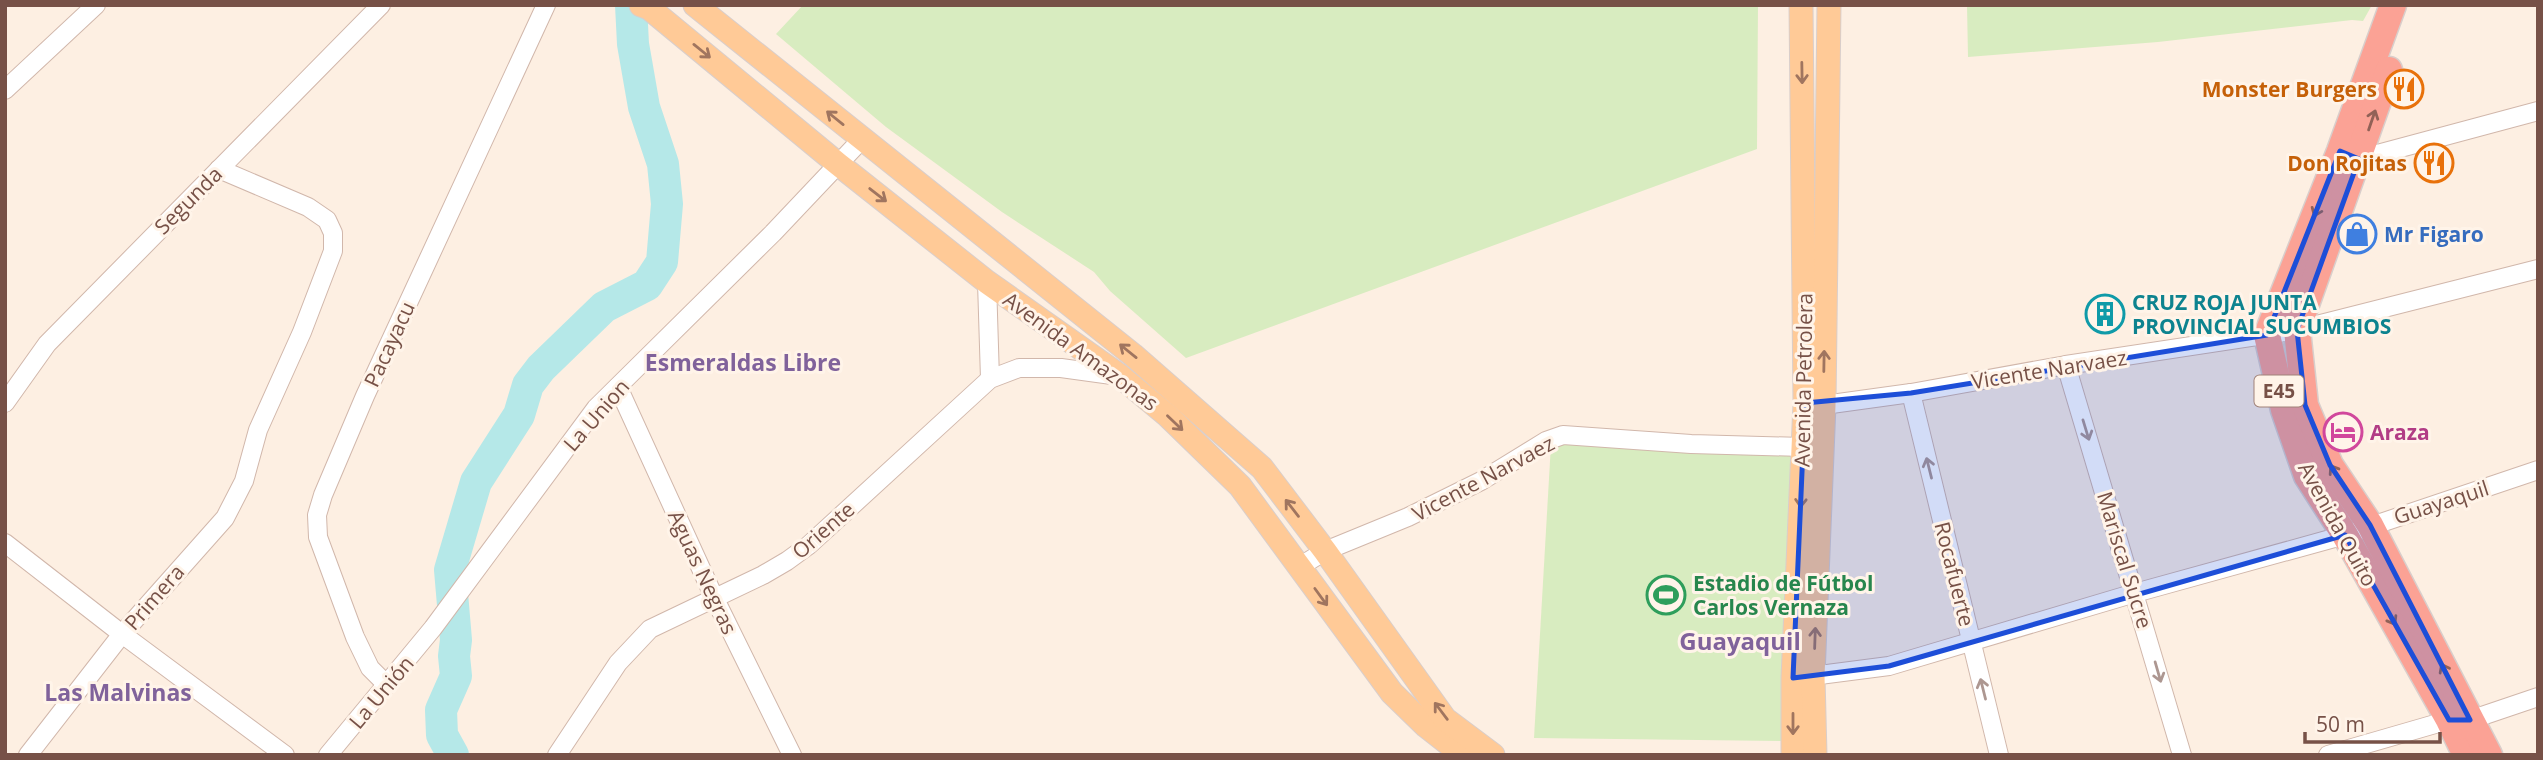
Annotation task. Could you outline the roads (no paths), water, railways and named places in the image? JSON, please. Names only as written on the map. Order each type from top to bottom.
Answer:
[{"type":"highway","name":"Avenida Quito","points":[[2393,5],[2297,330],[2305,405],[2330,465],[2370,525],[2460,720],[2466,755]]},
{"type":"highway","name":"Avenida Quito","points":[[2411,5],[2350,155],[2267,335],[2284,410],[2307,476],[2460,720],[2489,755]]},
{"type":"main road","name":"Avenida Amazonas","points":[[695,5],[1133,355],[1262,468],[1445,719],[1493,755]]},
{"type":"main road","name":"Avenida Petrolera","points":[[1801,5],[1814,404],[1802,447],[1803,677],[1815,755]]},
{"type":"main road","name":"Avenida Petrolera","points":[[1793,755],[1803,677],[1829,5]]},
{"type":"main road","name":"Avenida Amazonas","points":[[645,7],[987,282],[1120,376],[1168,416],[1240,486],[1392,692],[1426,726],[1463,755]]},
{"type":"street","points":[[5,90],[96,5]]},
{"type":"street","name":"Segunda","points":[[5,403],[47,344],[381,5]]},
{"type":"street","name":"Pacayacu","points":[[387,685],[370,668],[355,637],[318,537],[317,515],[365,396],[546,5]]},
{"type":"street","points":[[2350,155],[2538,111]]},
{"type":"street","name":"La Union","points":[[433,628],[596,408],[773,233],[862,139]]},
{"type":"street","name":"Primera","points":[[28,755],[121,634],[225,518],[244,481],[258,430],[333,251],[333,233],[327,220],[308,207],[219,169]]},
{"type":"street","name":"Vicente Narvaez","points":[[1814,404],[1911,393],[2066,365],[2297,330],[2538,269]]},
{"type":"street","points":[[987,282],[990,379]]},
{"type":"street","name":"Mariscal Sucre","points":[[2066,365],[2182,755]]},
{"type":"street","name":"Oriente","points":[[557,755],[618,663],[650,629],[763,575],[809,545],[990,379],[1019,368],[1061,368],[1120,376]]},
{"type":"street","name":"Aguas Negras","points":[[618,387],[714,597],[792,755]]},
{"type":"street","name":"Rocafuerte","points":[[1911,393],[1999,755]]},
{"type":"street","name":"Vicente Narvaez","points":[[1299,567],[1325,551],[1408,517],[1480,481],[1546,441],[1563,435],[1690,444],[1802,447]]},
{"type":"street","name":"Guayaquil","points":[[1803,677],[1889,666],[1970,640],[2345,535],[2538,470]]},
{"type":"street","points":[[5,543],[121,634],[285,755]]},
{"type":"street","name":"La Unión","points":[[328,755],[433,628]]},
{"type":"street","points":[[2328,755],[2538,696]]},
{"type":"waterway","points":[[453,755],[442,735],[441,710],[456,676],[450,570],[476,482],[519,415],[528,385],[541,368],[604,307],[647,285],[662,262],[667,204],[663,164],[644,107],[633,44],[631,5]]},
{"type":"place","name":"Monster Burgers","points":[[2404,89]]},
{"type":"place","name":"Don Rojitas","points":[[2434,163]]},
{"type":"place","name":"Mr Figaro","points":[[2357,234]]},
{"type":"place","name":"CRUZ ROJA JUNTA PROVINCIAL SUCUMBIOS","points":[[2105,314]]},
{"type":"place","name":"Araza","points":[[2343,432]]},
{"type":"place","name":"Estadio de Fútbol Carlos Vernaza","points":[[1666,595]]},
{"type":"district","name":"Esmeraldas Libre","points":[[743,362]]},
{"type":"district","name":"Guayaquil","points":[[1740,640]]},
{"type":"district","name":"Las Malvinas","points":[[118,692]]}]
